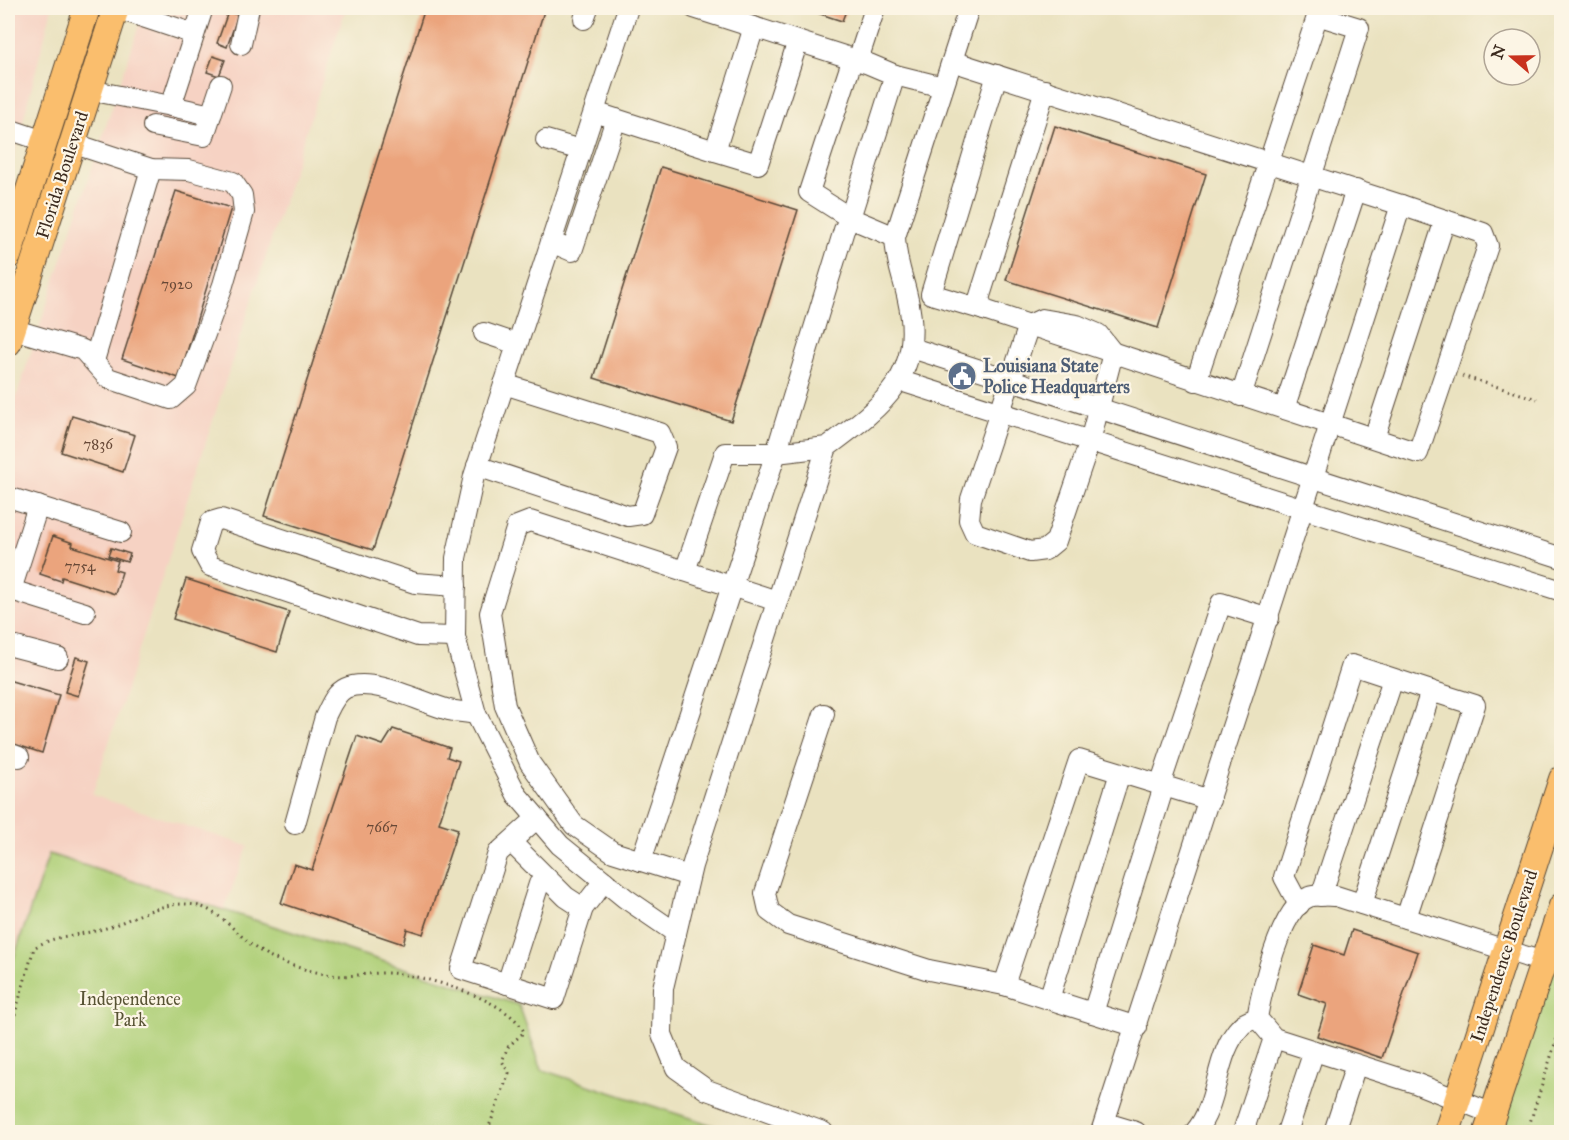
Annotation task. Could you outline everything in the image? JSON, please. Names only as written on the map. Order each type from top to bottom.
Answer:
[{"type":"main road","name":"Florida Boulevard","points":[[8,256],[15,206],[44,141],[87,8]]},
{"type":"main road","points":[[80,118],[76,93],[97,23],[97,8]]},
{"type":"main road","name":"Florida Boulevard","points":[[10,336],[116,8]]},
{"type":"main road","name":"Independence Boulevard","points":[[1447,1132],[1562,779]]},
{"type":"main road","points":[[1490,1123],[1562,906]]},
{"type":"street","points":[[116,8],[194,34]]},
{"type":"street","points":[[171,106],[203,8]]},
{"type":"street","points":[[241,44],[249,8]]},
{"type":"street","points":[[628,8],[477,466],[456,558],[455,637],[476,714],[517,795],[560,846],[676,933]]},
{"type":"street","points":[[694,8],[855,59],[895,75],[943,87]]},
{"type":"street","points":[[875,8],[809,192],[850,218],[895,237]]},
{"type":"street","points":[[685,571],[725,453],[776,453],[827,447],[860,422],[901,381],[912,348],[908,301],[896,261],[895,237],[969,8]]},
{"type":"street","points":[[1196,381],[1319,11],[1359,28],[1241,396]]},
{"type":"street","points":[[715,150],[754,27]]},
{"type":"street","points":[[594,112],[758,164],[798,41]]},
{"type":"street","points":[[952,60],[1269,161],[1483,233],[1488,246],[1418,453],[931,294],[997,75]]},
{"type":"street","points":[[641,861],[733,587],[844,230],[850,218],[895,75]]},
{"type":"street","points":[[153,126],[204,136],[221,86]]},
{"type":"street","points":[[89,90],[211,115]]},
{"type":"street","points":[[984,310],[979,299],[1045,90]]},
{"type":"street","points":[[551,242],[573,251],[616,119]]},
{"type":"street","points":[[8,129],[44,141]]},
{"type":"street","points":[[546,140],[581,150]]},
{"type":"street","points":[[10,336],[88,355],[108,378],[171,399],[179,395],[186,386],[223,285],[244,212],[242,195],[233,182],[189,170],[151,169],[72,143]]},
{"type":"street","points":[[88,355],[151,169]]},
{"type":"street","points":[[1284,409],[1356,190]]},
{"type":"street","points":[[1136,1132],[1104,1128],[1401,205]]},
{"type":"street","points":[[1374,438],[1445,220]]},
{"type":"street","points":[[1029,325],[971,500],[969,520],[975,533],[1030,552],[1045,550],[1056,541],[1090,441],[1113,353]]},
{"type":"street","points":[[484,333],[517,344]]},
{"type":"street","points":[[912,348],[1562,558]]},
{"type":"street","points":[[901,381],[1562,591]]},
{"type":"street","points":[[477,466],[628,516],[642,514],[666,447],[660,433],[504,384]]},
{"type":"street","points":[[823,1132],[707,1090],[676,1068],[662,1034],[663,988],[689,876],[827,447]]},
{"type":"street","points":[[8,497],[122,532]]},
{"type":"street","points":[[38,506],[9,590],[85,613]]},
{"type":"street","points":[[455,637],[418,636],[210,566],[202,551],[211,522],[221,519],[415,582],[456,586]]},
{"type":"street","points":[[689,876],[613,852],[574,825],[530,763],[505,706],[490,612],[518,526],[530,521],[777,601]]},
{"type":"street","points":[[1093,1013],[1221,603],[1269,618]]},
{"type":"street","points":[[8,645],[58,658]]},
{"type":"street","points":[[1299,905],[1284,877],[1352,665],[1475,705],[1406,918]]},
{"type":"street","points":[[1321,896],[1393,679]]},
{"type":"street","points":[[295,824],[325,717],[332,701],[345,688],[361,685],[380,688],[449,710],[476,714]]},
{"type":"street","points":[[1362,904],[1431,691]]},
{"type":"street","points":[[825,714],[765,893],[770,911],[788,925],[929,970],[1004,985],[1137,1027]]},
{"type":"street","points":[[1004,985],[1079,760],[1210,800]]},
{"type":"street","points":[[1049,999],[1120,773]]},
{"type":"street","points":[[537,818],[498,853],[460,969],[554,999],[583,908],[604,881]]},
{"type":"street","points":[[511,842],[566,897],[583,908]]},
{"type":"street","points":[[507,984],[539,884],[546,878]]},
{"type":"street","points":[[1257,1018],[1263,986],[1290,912],[1309,897],[1336,896],[1543,962]]},
{"type":"street","points":[[1257,1018],[1274,1038],[1439,1092],[1490,1123]]},
{"type":"street","points":[[1195,1132],[1212,1097],[1228,1048],[1241,1025],[1257,1018]]},
{"type":"street","points":[[1244,1132],[1274,1038]]},
{"type":"street","points":[[1287,1132],[1314,1051]]},
{"type":"street","points":[[1334,1132],[1356,1065]]},
{"type":"path","points":[[1446,372],[1537,399]]},
{"type":"path","points":[[8,1038],[34,948],[49,939],[100,930],[170,905],[195,905],[217,915],[255,947],[293,966],[333,976],[391,973],[449,986],[507,1011],[519,1022],[524,1032],[508,1047],[502,1061],[509,1073],[487,1132]]},
{"type":"path","points":[[1527,1132],[1562,1022]]},
{"type":"shaded area","points":[[8,8],[52,8],[8,179]]},
{"type":"shaded area","points":[[145,8],[346,8],[92,795],[248,846],[224,910],[49,854],[8,975],[8,422]]},
{"type":"green space","name":"Independence Park","points":[[49,854],[519,1005],[542,1070],[733,1132],[8,1132],[8,975]]},
{"type":"green space","points":[[1561,925],[1561,1132],[1495,1132]]},
{"type":"building","points":[[425,8],[545,8],[373,550],[264,516]]},
{"type":"building","points":[[802,8],[847,8],[842,21]]},
{"type":"building","points":[[228,12],[238,15],[227,47],[217,43]]},
{"type":"building","points":[[213,56],[225,60],[219,76],[207,72]]},
{"type":"building","points":[[1055,126],[1206,174],[1158,328],[1006,280]]},
{"type":"building","points":[[661,167],[798,210],[731,421],[594,378]]},
{"type":"building","points":[[176,191],[231,208],[179,378],[122,359]]},
{"type":"building","points":[[72,416],[135,435],[123,472],[61,452]]},
{"type":"building","points":[[53,536],[73,543],[72,546],[118,561],[115,570],[122,572],[115,594],[62,577],[61,581],[40,574]]},
{"type":"building","points":[[111,548],[130,554],[127,562],[108,556]]},
{"type":"building","points":[[186,579],[289,612],[277,652],[173,619]]},
{"type":"building","points":[[76,657],[89,661],[78,696],[65,692]]},
{"type":"building","points":[[8,680],[59,695],[42,753],[8,742]]},
{"type":"building","points":[[393,729],[450,748],[447,757],[459,761],[439,823],[458,829],[423,934],[407,929],[403,944],[281,903],[294,864],[312,870],[357,736],[383,745]]},
{"type":"building","points":[[1352,930],[1418,952],[1382,1058],[1317,1036],[1327,1004],[1298,994],[1314,945],[1344,955]]},
{"type":"place","name":"Louisiana State Police Headquarters","points":[[962,376]]}]
